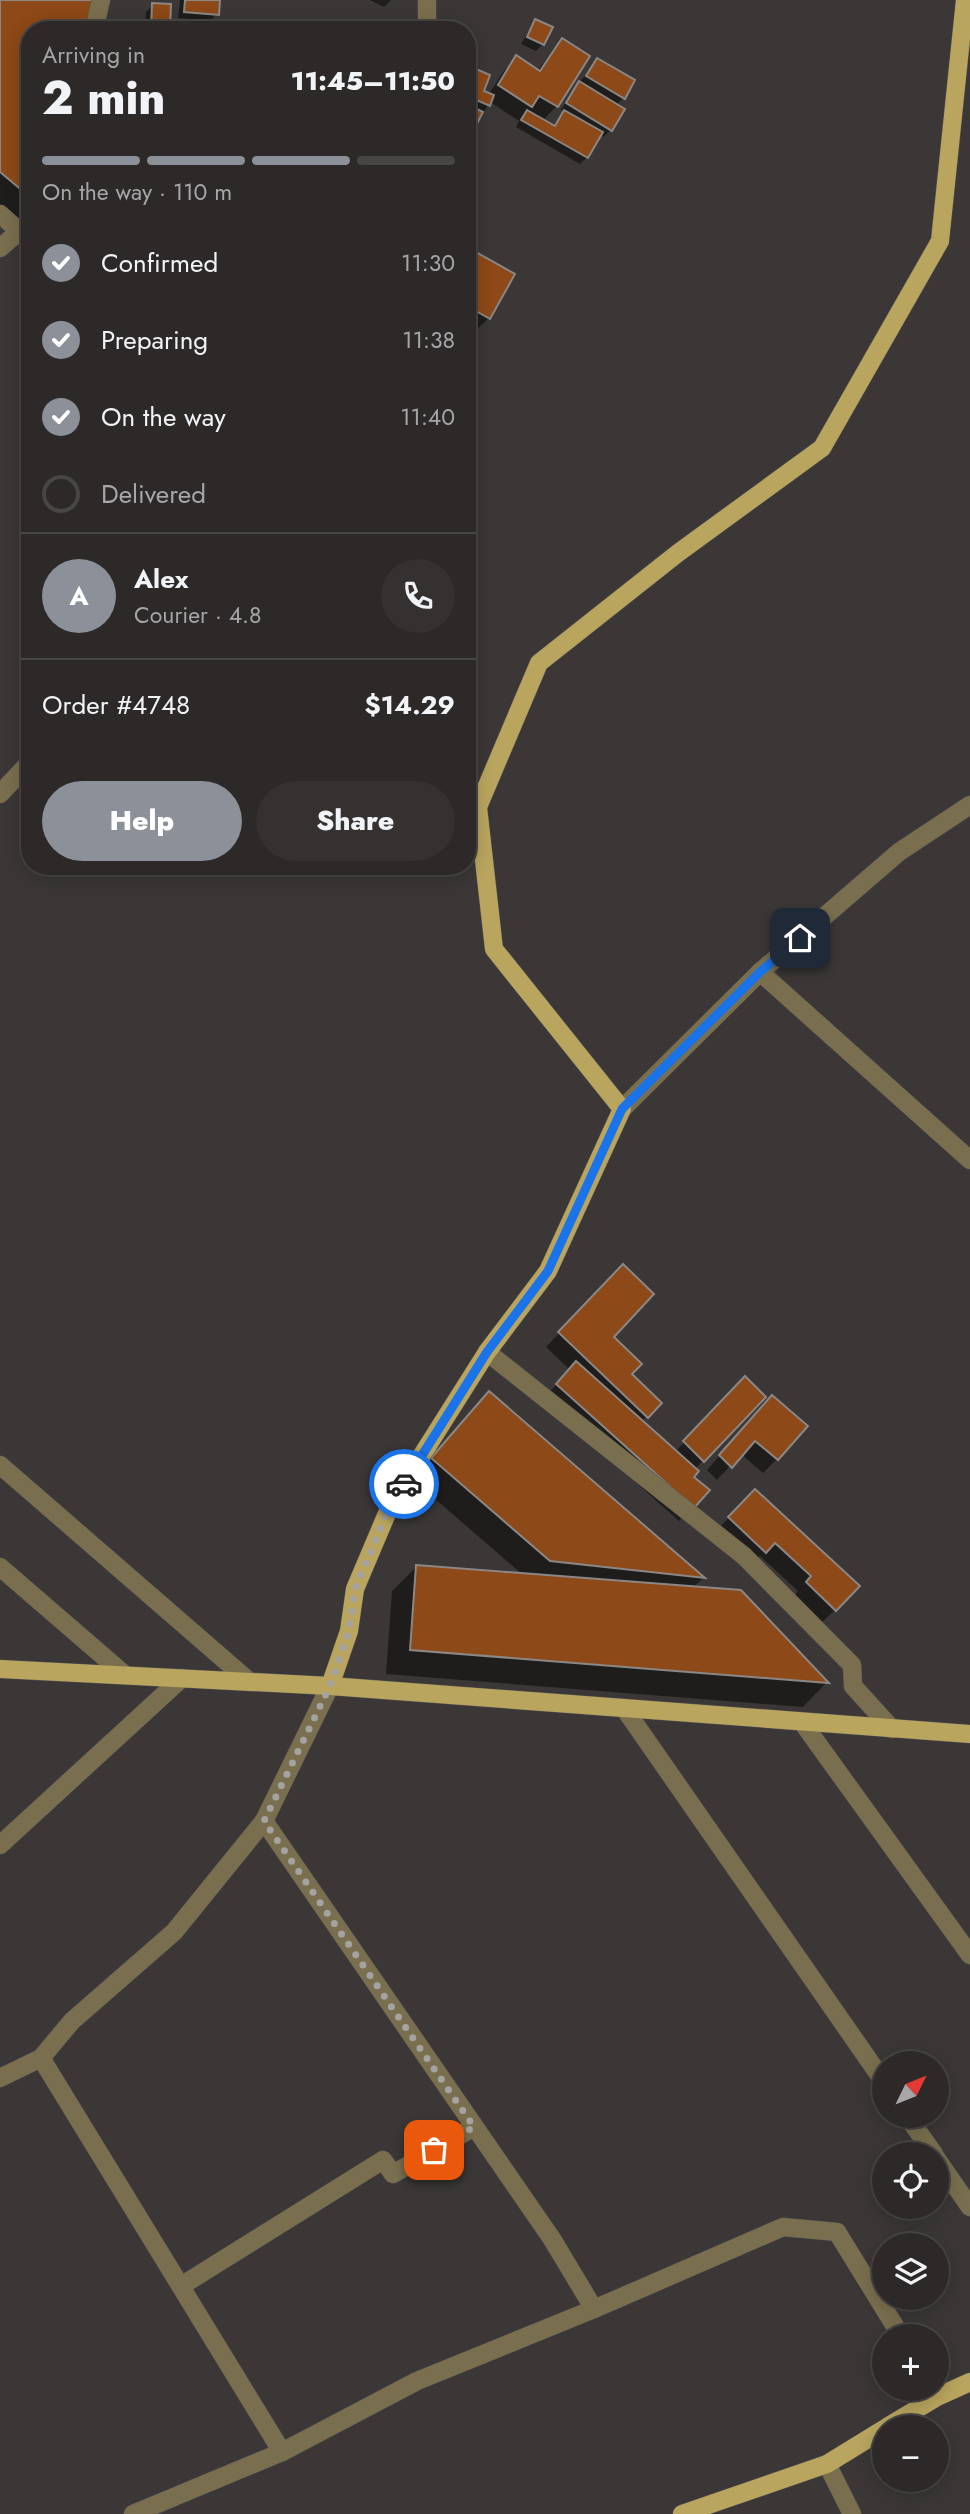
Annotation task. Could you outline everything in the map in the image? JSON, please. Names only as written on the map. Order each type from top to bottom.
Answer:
[{"type":"main road","points":[[330,1686],[349,1631],[355,1589],[391,1504],[487,1352],[548,1271],[622,1109],[494,949],[478,807],[538,663],[678,553],[822,448],[940,241],[966,9]]},
{"type":"main road","points":[[0,1669],[330,1686],[970,1734]]},
{"type":"main road","points":[[949,2389],[970,2382]]},
{"type":"main road","points":[[904,2415],[924,2401]]},
{"type":"main road","points":[[682,2514],[827,2464],[872,2436]]},
{"type":"street","points":[[96,21],[100,0]]},
{"type":"street","points":[[427,0],[427,21]]},
{"type":"street","points":[[0,214],[21,225]]},
{"type":"street","points":[[0,248],[21,230]]},
{"type":"street","points":[[0,794],[21,772]]},
{"type":"street","points":[[622,1109],[760,972],[900,852],[966,812]]},
{"type":"street","points":[[760,972],[970,1160]]},
{"type":"street","points":[[487,1352],[744,1556],[852,1665],[853,1686],[892,1729]]},
{"type":"street","points":[[0,1465],[250,1682]]},
{"type":"street","points":[[0,1567],[125,1675]]},
{"type":"street","points":[[0,1845],[182,1678]]},
{"type":"street","points":[[0,2078],[41,2058],[72,2021],[174,1932],[264,1821],[330,1686]]},
{"type":"street","points":[[624,1708],[872,2065]]},
{"type":"street","points":[[802,1722],[970,1955]]},
{"type":"street","points":[[264,1821],[552,2239],[594,2309]]},
{"type":"street","points":[[41,2058],[282,2452]]},
{"type":"street","points":[[181,2286],[383,2160],[393,2174],[474,2127]]},
{"type":"street","points":[[949,2176],[970,2207]]},
{"type":"street","points":[[133,2514],[282,2452],[417,2381],[594,2309],[783,2227],[837,2232],[894,2324]]},
{"type":"street","points":[[827,2464],[852,2514]]},
{"type":"building","points":[[0,0],[94,0],[88,21],[21,21],[21,190],[0,172]]},
{"type":"building","points":[[185,0],[220,0],[219,15],[184,12]]},
{"type":"building","points":[[152,3],[171,4],[170,21],[151,21]]},
{"type":"building","points":[[535,19],[553,27],[544,45],[527,37]]},
{"type":"building","points":[[562,38],[590,56],[558,107],[539,96],[532,107],[498,85],[516,55],[540,71]]},
{"type":"building","points":[[597,58],[635,80],[625,99],[586,76]]},
{"type":"building","points":[[476,69],[490,75],[484,91],[494,95],[490,106],[476,100]]},
{"type":"building","points":[[579,81],[625,109],[612,131],[566,103]]},
{"type":"building","points":[[476,108],[483,112],[476,126]]},
{"type":"building","points":[[527,110],[555,126],[564,110],[603,132],[588,158],[521,120]]},
{"type":"building","points":[[476,252],[515,274],[490,319],[476,311]]},
{"type":"building","points":[[623,1264],[654,1294],[614,1337],[642,1364],[632,1374],[662,1403],[648,1418],[558,1332]]},
{"type":"building","points":[[576,1361],[699,1471],[694,1477],[710,1490],[694,1508],[556,1384]]},
{"type":"building","points":[[745,1376],[766,1397],[704,1462],[683,1441]]},
{"type":"building","points":[[489,1391],[705,1578],[550,1561],[431,1458]]},
{"type":"building","points":[[772,1395],[808,1426],[778,1460],[755,1441],[732,1468],[719,1455]]},
{"type":"building","points":[[755,1489],[860,1586],[836,1611],[806,1582],[811,1576],[775,1543],[766,1553],[728,1517]]},
{"type":"building","points":[[416,1565],[741,1590],[829,1683],[410,1650]]},
{"type":"way so far","points":[[404,1484],[391,1504],[355,1589],[349,1631],[330,1686],[264,1821],[474,2127],[434,2150]]},
{"type":"route","points":[[404,1484],[487,1352],[548,1271],[622,1109],[760,972],[800,938]]}]
